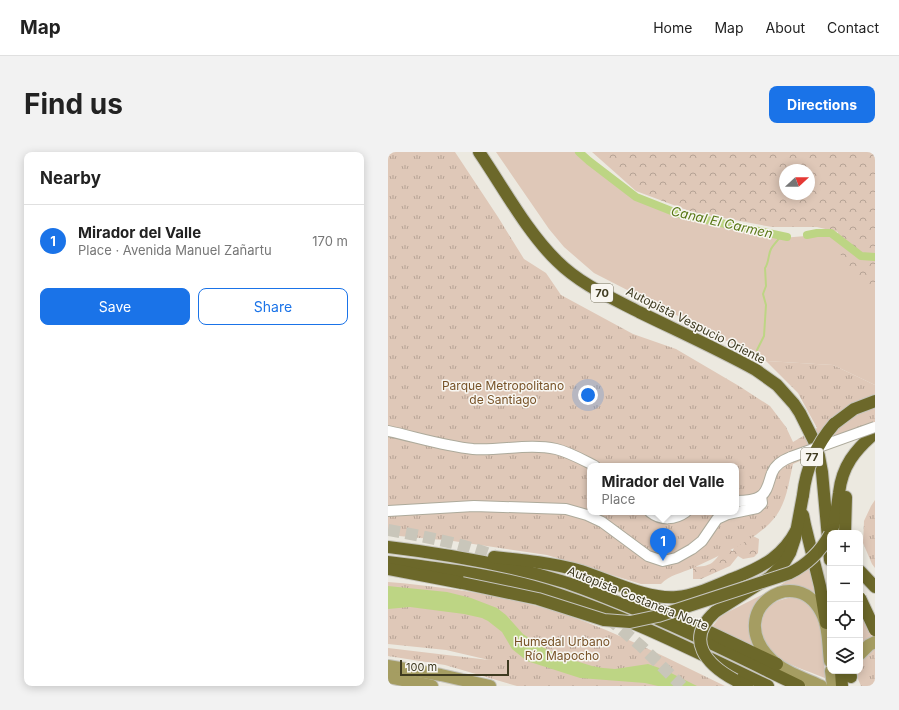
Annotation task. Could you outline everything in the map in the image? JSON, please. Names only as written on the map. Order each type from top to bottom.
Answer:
[{"type":"highway","name":"Autopista Vespucio Oriente","points":[[479,152],[542,244],[570,273],[610,297],[756,370],[770,380],[787,396],[800,413],[818,449],[822,472],[828,530]]},
{"type":"highway","name":"77","points":[[803,495],[810,462],[820,442],[834,424],[854,409],[875,401]]},
{"type":"highway","points":[[831,530],[837,512],[840,481],[844,469],[851,457],[871,437]]},
{"type":"highway","points":[[845,530],[845,506],[848,481],[854,462],[871,437]]},
{"type":"highway","points":[[747,686],[723,674],[712,665],[703,650],[701,638],[703,626],[715,612],[775,573],[787,559],[793,546],[803,495]]},
{"type":"highway","points":[[803,495],[805,525],[817,571],[826,623]]},
{"type":"highway","points":[[438,554],[543,563],[579,571],[643,593],[671,598],[697,592],[762,566],[781,553],[793,538],[797,529]]},
{"type":"highway","points":[[388,569],[538,599],[604,620],[618,622],[639,621],[790,573],[811,559],[827,540]]},
{"type":"highway","name":"Autopista Costanera Norte","points":[[388,547],[438,554],[522,571],[582,588],[666,622],[799,686]]},
{"type":"highway","points":[[517,560],[563,573],[621,594],[684,620],[777,664]]},
{"type":"highway","name":"Autopista Costanera Norte","points":[[388,562],[489,577],[560,594],[648,629],[768,686]]},
{"type":"highway","points":[[863,574],[875,587]]},
{"type":"highway","points":[[862,602],[875,630]]},
{"type":"highway","points":[[863,609],[875,617]]},
{"type":"main road","points":[[821,686],[777,664],[763,650],[755,629],[757,613],[767,600],[777,594],[794,591],[800,593],[814,602],[821,612],[826,623],[828,638]]},
{"type":"main road","points":[[863,651],[875,642]]},
{"type":"main road","points":[[388,666],[441,675],[490,686]]},
{"type":"main road","points":[[388,677],[432,686]]},
{"type":"street","points":[[739,502],[761,496],[767,488],[772,472],[779,463],[791,456],[875,427]]},
{"type":"street","points":[[388,432],[451,446],[489,450],[543,447],[557,449],[589,463]]},
{"type":"street","points":[[739,512],[756,508],[762,503],[761,496]]},
{"type":"street","points":[[388,511],[474,506],[566,508],[602,522],[648,556],[663,561],[676,558],[692,549],[702,541],[717,519],[726,515]]},
{"type":"street","points":[[656,515],[663,519],[676,518],[681,515]]},
{"type":"green space","name":"Parque Metropolitano de Santiago","points":[[388,152],[455,152],[524,259],[546,273],[561,295],[633,334],[676,349],[739,386],[770,406],[786,427],[793,442],[817,428],[798,393],[766,361],[833,365],[875,385],[875,433],[860,435],[793,464],[783,504],[776,516],[768,525],[749,540],[693,568],[672,576],[661,584],[641,584],[547,555],[453,541],[388,535]]},
{"type":"green space","points":[[496,152],[576,152],[635,199],[678,216],[782,238],[829,234],[841,245],[875,259],[875,385],[833,365],[766,361],[594,273],[564,247],[549,229]]},
{"type":"green space","points":[[592,152],[875,152],[875,283],[868,285],[853,276],[839,252],[838,232],[817,227],[772,227],[692,212],[636,191]]},
{"type":"green space","points":[[875,500],[875,568],[863,543],[864,521]]},
{"type":"green space","points":[[753,536],[759,539],[758,553],[754,557],[743,559],[738,556],[730,566],[701,579],[693,579],[693,567],[708,565],[723,550],[728,549],[733,551],[734,546]]},
{"type":"green space","points":[[812,565],[821,603],[801,590],[755,608],[751,617],[750,627],[755,646],[712,627],[719,618],[726,613],[779,586]]},
{"type":"green space","name":"Humedal Urbano Río Mapocho","points":[[388,582],[478,593],[545,608],[587,622],[627,639],[725,686],[517,686],[445,665],[388,656],[388,648],[489,660],[446,650],[388,644]]},
{"type":"green space","points":[[788,598],[796,598],[805,601],[819,616],[823,636],[825,678],[798,668],[772,654],[768,650],[761,628],[763,615],[770,606]]},
{"type":"green space","points":[[863,619],[875,625],[875,636],[863,646]]},
{"type":"green space","points":[[875,644],[875,686],[861,686],[858,679],[858,674],[863,674],[863,656]]},
{"type":"shaded area","points":[[388,586],[447,592],[471,598],[497,608],[506,615],[523,634],[544,648],[560,656],[603,668],[615,669],[648,664],[665,670],[697,686],[658,686],[645,683],[580,678],[527,661],[512,649],[502,632],[482,618],[464,614],[410,607],[388,609]]},
{"type":"waterway","name":"Canal El Carmen","points":[[579,152],[636,197],[679,214],[787,237]]},
{"type":"waterway","name":"Canal El Carmen","points":[[807,235],[831,233],[861,256],[875,257]]},
{"type":"waterway","points":[[757,350],[764,336],[766,305],[763,294],[766,286],[765,268],[771,249],[782,235]]},
{"type":"tunnel","points":[[388,530],[461,545],[503,559]]},
{"type":"tunnel","points":[[549,580],[583,600]]},
{"type":"tunnel","points":[[608,618],[641,646],[682,686]]},
{"type":"place","name":"Mirador del Valle","points":[[663,561]]}]
